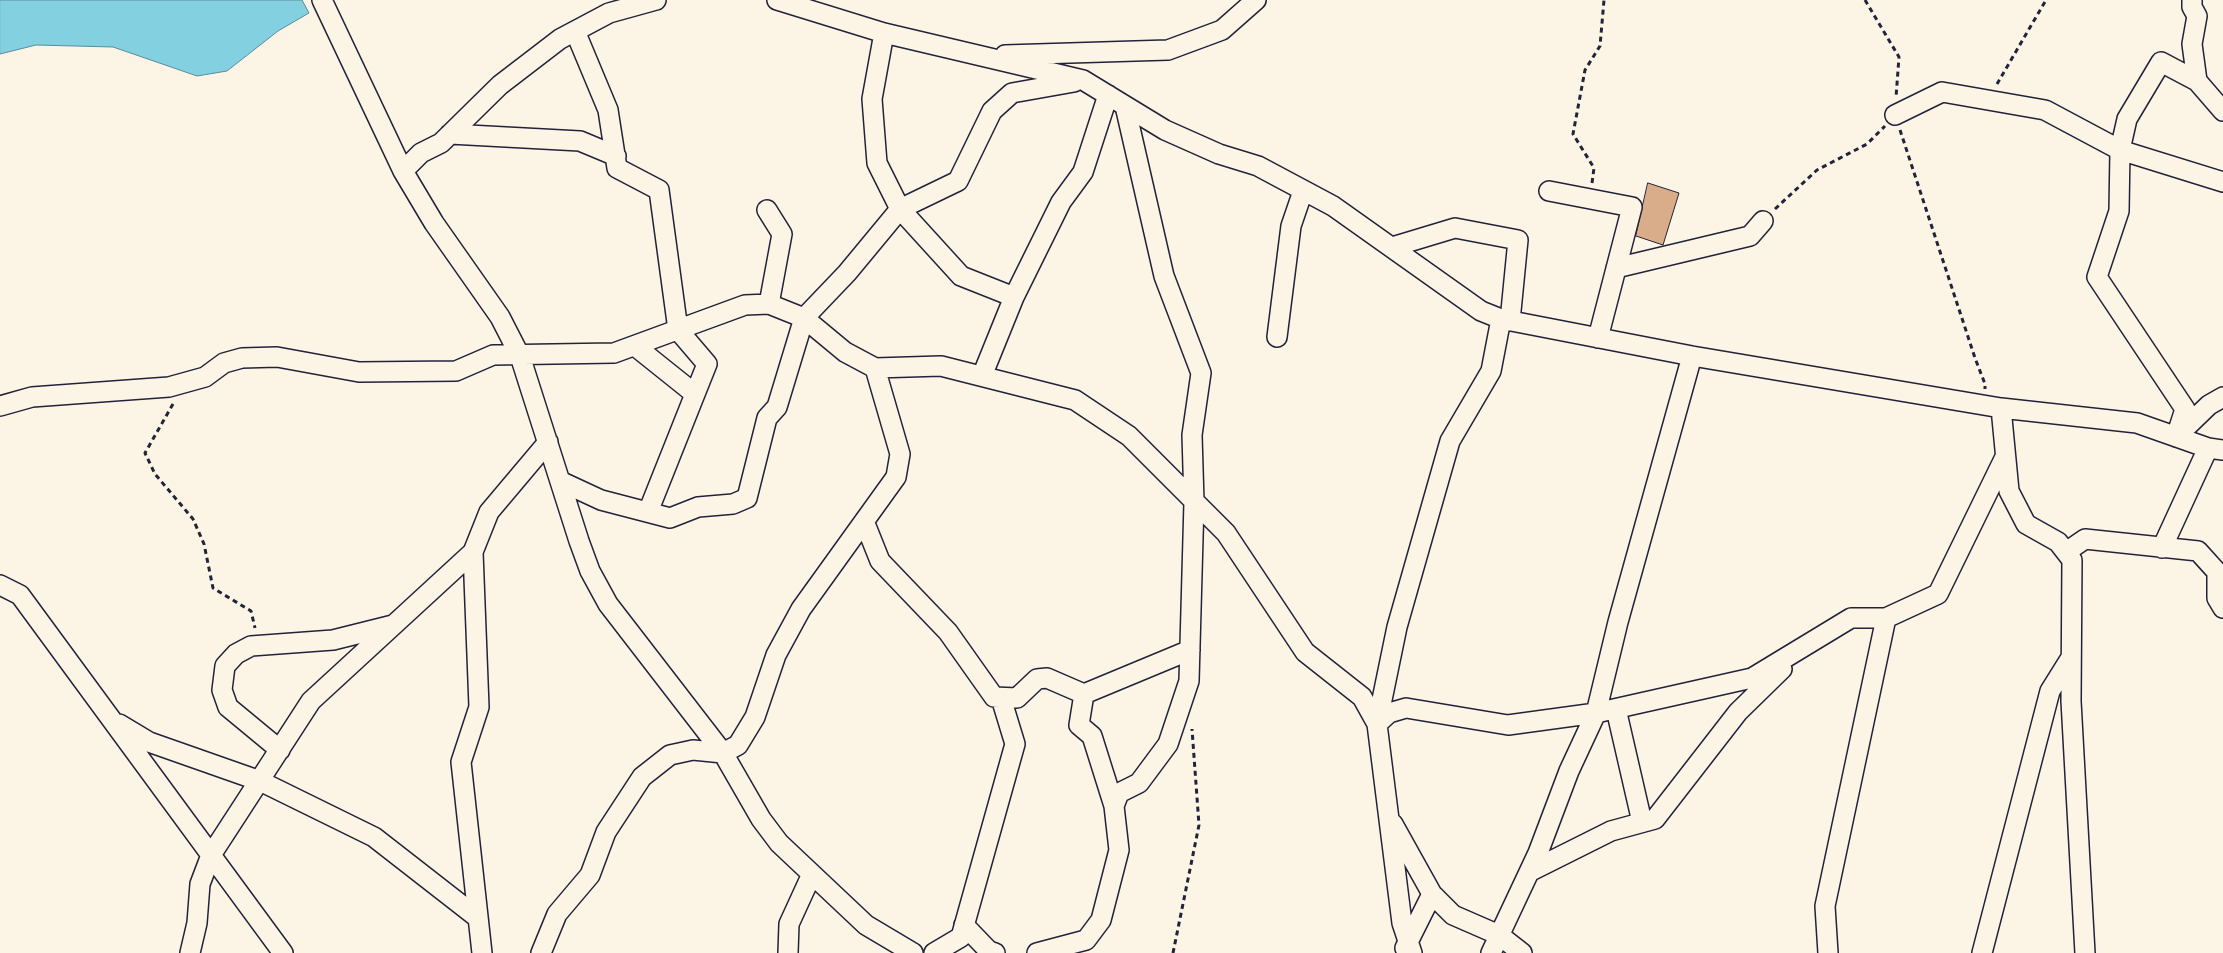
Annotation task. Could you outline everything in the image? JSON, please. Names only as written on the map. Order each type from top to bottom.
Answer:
[{"type":"street","points":[[322,0],[403,171],[434,223],[500,318],[520,356],[588,563],[608,604],[723,753],[761,819],[779,843],[811,876],[866,925],[908,950]]},
{"type":"street","points":[[403,171],[421,153],[441,143],[500,85],[560,39],[610,13],[656,0]]},
{"type":"street","points":[[776,0],[884,33],[1083,80],[1165,130],[1219,154],[1258,166],[1333,206],[1481,311],[1506,320],[1692,356],[1992,406],[2136,423],[2215,449],[2162,548]]},
{"type":"street","points":[[978,56],[1168,50],[1222,30],[1256,0]]},
{"type":"street","points":[[2192,0],[2192,7],[2197,16],[2192,44],[2197,81]]},
{"type":"street","points":[[575,31],[608,110],[617,168],[658,190],[678,330],[707,364],[648,512]]},
{"type":"street","points":[[884,33],[872,99],[877,163],[900,208],[961,276],[1014,297]]},
{"type":"street","points":[[2176,437],[2186,409],[2097,277],[2119,211],[2120,150],[2127,119],[2160,62],[2197,81],[2223,111]]},
{"type":"street","points":[[560,481],[601,500],[670,518],[698,507],[733,504],[747,498],[767,418],[777,407],[804,318],[847,273],[900,208],[958,181],[992,111],[1012,93],[1083,80]]},
{"type":"street","points":[[1895,115],[1942,92],[2045,110],[2120,150],[2223,182]]},
{"type":"street","points":[[982,376],[1014,297],[1061,202],[1083,172],[1108,95]]},
{"type":"street","points":[[1114,806],[1119,793],[1139,782],[1168,744],[1189,681],[1194,502],[1192,435],[1201,373],[1164,276],[1125,106]]},
{"type":"street","points":[[450,134],[580,141],[616,156]]},
{"type":"street","points":[[1277,337],[1291,226],[1303,191]]},
{"type":"street","points":[[1550,191],[1632,207],[1598,338]]},
{"type":"street","points":[[767,210],[782,234],[769,304]]},
{"type":"street","points":[[1616,268],[1750,236],[1763,221]]},
{"type":"street","points":[[1392,248],[1455,228],[1518,240],[1506,320],[1491,371],[1450,441],[1397,627],[1377,724],[1402,923],[1407,949]]},
{"type":"street","points":[[0,406],[32,397],[170,387],[205,377],[224,363],[242,358],[277,357],[358,372],[456,371],[494,355],[614,353],[745,305],[769,304],[804,318],[845,352],[875,368],[941,366],[1075,400],[1129,436],[1226,533],[1305,652],[1362,697],[1377,724]]},
{"type":"street","points":[[635,346],[695,394]]},
{"type":"street","points":[[1491,953],[1529,872],[1569,771],[1596,713],[1623,603],[1692,356]]},
{"type":"street","points":[[541,953],[557,914],[590,875],[606,832],[642,777],[670,755],[693,750],[723,753],[738,745],[755,717],[776,656],[801,609],[896,477],[900,454],[875,368]]},
{"type":"street","points":[[2176,437],[2209,405],[2223,397]]},
{"type":"street","points":[[1992,406],[2005,455],[2009,491],[2026,524],[2058,542],[2072,560],[2070,659],[2083,949],[2085,953]]},
{"type":"street","points":[[482,953],[461,762],[479,707],[473,552],[489,512],[548,442]]},
{"type":"street","points":[[1377,724],[1389,713],[1406,708],[1508,725],[1596,713],[1752,678],[1851,618],[1886,618],[1938,594],[2005,455]]},
{"type":"street","points":[[864,521],[880,561],[948,632],[994,697],[1017,698],[1036,679],[1047,678],[1084,694],[1190,650]]},
{"type":"street","points":[[2066,552],[2085,539],[2198,552],[2217,572],[2217,598],[2223,608]]},
{"type":"street","points":[[190,953],[197,923],[200,884],[211,855],[311,701],[473,552]]},
{"type":"street","points":[[0,585],[20,595],[283,953]]},
{"type":"street","points":[[1828,953],[1825,906],[1886,618]]},
{"type":"street","points":[[280,750],[228,707],[222,690],[225,666],[236,654],[251,646],[333,640],[395,624]]},
{"type":"street","points":[[1529,872],[1611,831],[1655,819],[1738,712],[1804,647]]},
{"type":"street","points":[[1982,953],[2050,691],[2070,659]]},
{"type":"street","points":[[1038,953],[1086,940],[1101,920],[1119,850],[1114,806],[1092,736],[1079,724],[1084,694]]},
{"type":"street","points":[[934,953],[961,937],[1015,744],[1001,698]]},
{"type":"street","points":[[1616,709],[1642,822]]},
{"type":"street","points":[[111,719],[149,742],[260,781],[374,837],[478,918]]},
{"type":"street","points":[[1388,816],[1432,894],[1453,915],[1499,935],[1522,953]]},
{"type":"street","points":[[788,953],[789,924],[811,876]]},
{"type":"street","points":[[1407,949],[1432,894]]},
{"type":"street","points":[[964,925],[989,951],[995,953]]},
{"type":"street","points":[[885,953],[908,950]]},
{"type":"path","points":[[1590,199],[1594,168],[1573,134],[1585,70],[1600,46],[1604,0]]},
{"type":"path","points":[[1865,0],[1899,57],[1895,115],[1992,406]]},
{"type":"path","points":[[1988,100],[2046,0]]},
{"type":"path","points":[[1763,221],[1817,170],[1867,144],[1895,115]]},
{"type":"path","points":[[185,382],[146,453],[155,474],[193,519],[204,544],[213,588],[251,611],[256,625],[251,646]]},
{"type":"path","points":[[1173,953],[1199,825],[1192,720]]},
{"type":"water","points":[[0,0],[302,0],[309,13],[278,31],[227,71],[197,76],[113,47],[36,45],[0,54]]},
{"type":"building","points":[[1648,183],[1679,193],[1663,245],[1636,236]]}]
